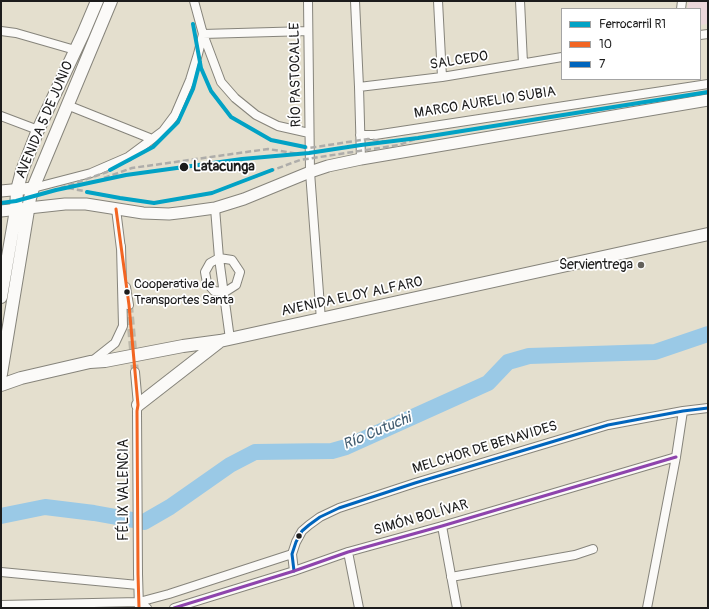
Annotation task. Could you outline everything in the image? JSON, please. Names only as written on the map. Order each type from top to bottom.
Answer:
[{"type":"main road","name":"AVENIDA 5 DE JUNIO","points":[[1,297],[16,210],[17,190],[22,171],[38,130],[76,50],[97,1]]},
{"type":"main road","name":"AVENIDA 5 DE JUNIO","points":[[1,374],[30,198],[111,1]]},
{"type":"main road","points":[[83,34],[95,40]]},
{"type":"main road","name":"AVENIDA ELOY ALFARO","points":[[1,384],[90,362],[105,361],[183,346],[225,340],[321,320],[708,234]]},
{"type":"main road","points":[[138,405],[225,340]]},
{"type":"street","points":[[194,1],[203,34],[222,82],[235,98],[256,115],[278,126],[309,133]]},
{"type":"street","name":"RÍO PASTOCALLE","points":[[308,1],[310,172],[321,320]]},
{"type":"street","points":[[355,1],[361,159]]},
{"type":"street","points":[[438,1],[442,77]]},
{"type":"street","points":[[520,1],[523,64]]},
{"type":"street","points":[[1,31],[76,50]]},
{"type":"street","points":[[203,34],[308,31]]},
{"type":"street","points":[[1,191],[33,188],[91,173],[128,157],[163,131],[175,115],[190,80],[203,34]]},
{"type":"street","name":"SALCEDO","points":[[359,87],[442,77],[561,57]]},
{"type":"street","name":"MARCO AURELIO SUBIA","points":[[360,135],[375,135],[708,84]]},
{"type":"street","points":[[1,212],[64,204],[86,204],[143,213],[169,214],[215,208],[244,199],[328,166],[361,159],[708,100]]},
{"type":"street","points":[[68,105],[152,139]]},
{"type":"street","points":[[1,116],[38,130]]},
{"type":"street","points":[[116,208],[129,305]]},
{"type":"street","points":[[215,208],[219,258],[225,292],[225,340]]},
{"type":"street","points":[[90,362],[115,343],[123,326],[121,246]]},
{"type":"street","points":[[219,258],[232,260],[240,272],[236,285],[225,292],[214,291],[207,283],[206,278],[205,272],[210,263],[219,258]]},
{"type":"street","name":"FÉLIX VALENCIA","points":[[135,372],[138,405],[137,453],[139,605]]},
{"type":"street","name":"MELCHOR DE BENAVIDES","points":[[294,572],[292,554],[302,531],[320,517],[339,508],[415,483],[608,425],[683,411],[708,408]]},
{"type":"street","points":[[648,608],[683,411]]},
{"type":"street","name":"SIMÓN BOLÍVAR","points":[[174,608],[294,572],[348,552],[676,457]]},
{"type":"street","points":[[442,526],[457,608]]},
{"type":"street","points":[[451,577],[574,555],[593,548]]},
{"type":"street","points":[[348,552],[359,608]]},
{"type":"street","points":[[1,605],[139,605],[292,554]]},
{"type":"street","points":[[1,572],[138,585]]},
{"type":"street","points":[[139,605],[147,608]]},
{"type":"shaded area","points":[[689,1],[708,1],[708,24],[701,25],[701,8],[687,8]]},
{"type":"waterway","name":"Río Cutuchi","points":[[1,516],[45,507],[94,513],[144,522],[170,507],[230,465],[255,452],[332,451],[346,447],[488,383],[508,362],[529,356],[655,352],[708,334]]},
{"type":"tunnel","points":[[129,305],[135,372]]},
{"type":"railway","points":[[193,24],[201,68],[211,91],[231,117],[271,140],[309,148],[368,139],[388,142]]},
{"type":"railway","points":[[43,194],[107,172],[153,147],[178,122],[193,89],[199,64]]},
{"type":"railway","points":[[68,188],[154,203],[212,193],[300,160],[399,145],[418,138]]},
{"type":"railway","points":[[104,178],[132,168],[268,149],[299,154]]},
{"type":"rail line","name":"R1","points":[[193,24],[201,68],[211,91],[231,117],[271,140],[305,147]]},
{"type":"rail line","name":"R1","points":[[110,170],[153,147],[178,122],[193,89],[200,62]]},
{"type":"rail line","name":"R1","points":[[1,203],[16,201],[56,190],[126,175],[242,159],[309,153],[418,138],[708,92]]},
{"type":"rail line","name":"R1","points":[[87,192],[154,203],[212,193],[272,170]]},
{"type":"transit line","name":"10","points":[[116,209],[129,305],[138,405],[139,608]]},
{"type":"transit line","name":"7","points":[[294,571],[292,554],[302,531],[320,517],[339,508],[415,483],[608,425],[683,411],[708,408]]},
{"type":"transit line","points":[[174,608],[294,571],[348,552],[676,457]]},
{"type":"place","name":"Latacunga","points":[[184,167]]},
{"type":"place","name":"Servientrega","points":[[641,265]]},
{"type":"place","name":"Cooperativa de Transportes Santa","points":[[127,292]]}]
